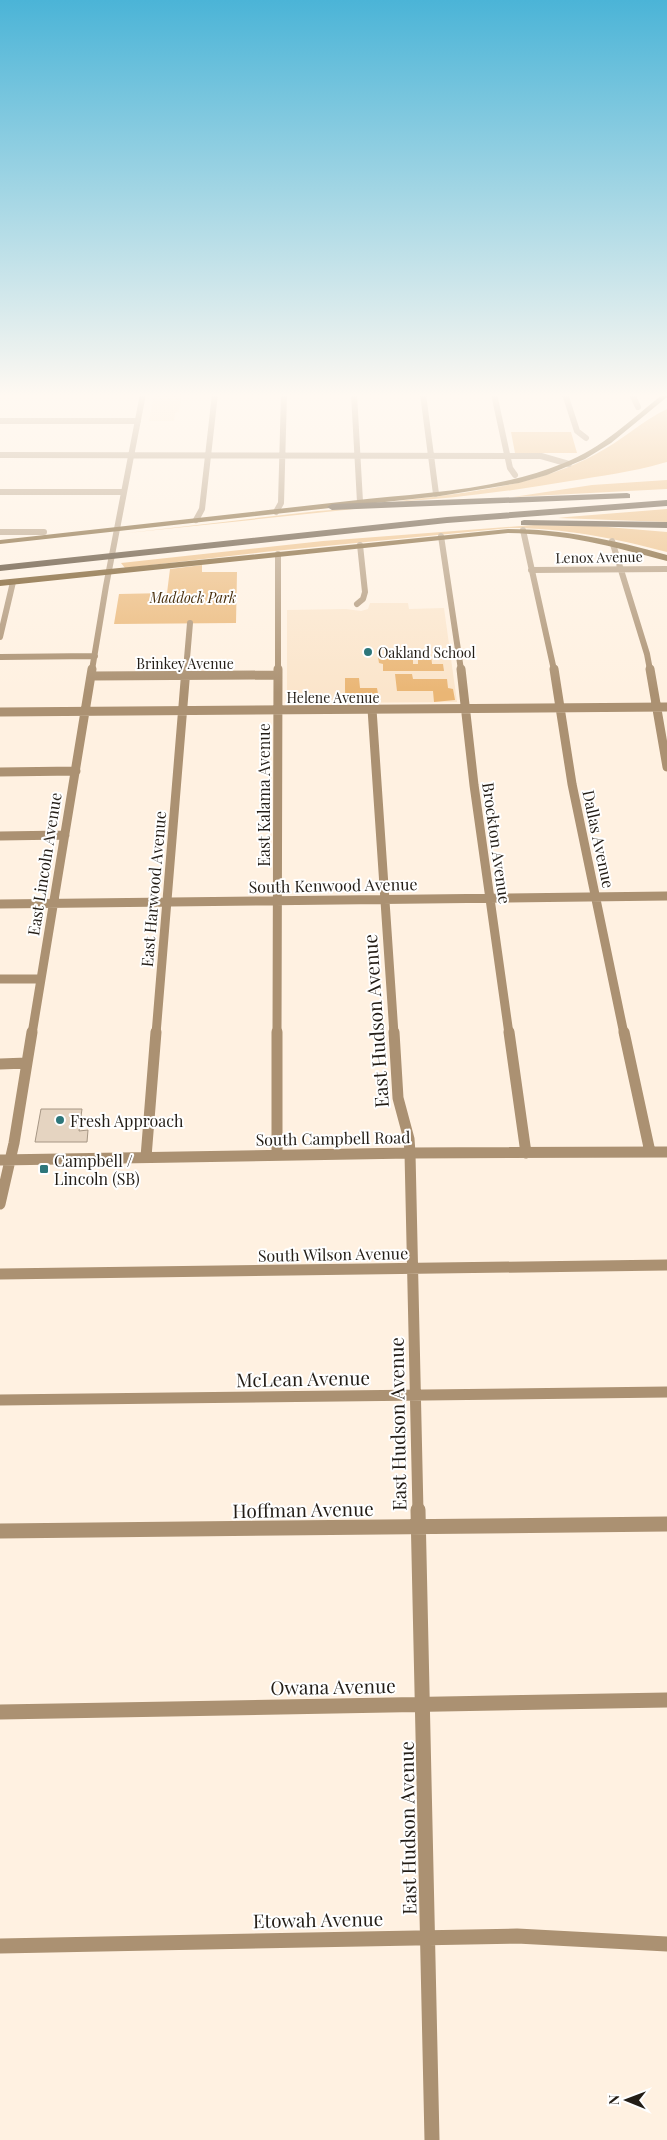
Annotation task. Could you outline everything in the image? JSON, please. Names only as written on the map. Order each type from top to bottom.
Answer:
[{"type":"highway","points":[[40,553],[397,516],[667,494]]},
{"type":"highway","points":[[332,507],[643,496]]},
{"type":"highway","points":[[0,568],[447,520],[667,503]]},
{"type":"highway","points":[[234,542],[500,524],[667,525]]},
{"type":"highway","points":[[602,524],[667,529]]},
{"type":"main road","points":[[0,542],[117,531],[196,520],[332,507],[436,494]]},
{"type":"main road","points":[[0,583],[110,567],[278,554],[442,536],[523,530],[579,534],[667,556]]},
{"type":"street","name":"East Lincoln Avenue","points":[[0,1204],[6,1160],[27,1063],[42,979],[91,676],[124,494]]},
{"type":"street","points":[[196,520],[202,510],[204,494]]},
{"type":"street","points":[[276,512],[281,503],[281,494]]},
{"type":"street","points":[[359,494],[360,502]]},
{"type":"street","name":"Dallas Avenue","points":[[523,530],[554,668],[572,784],[650,1152]]},
{"type":"street","points":[[0,532],[44,532]]},
{"type":"street","name":"Brockton Avenue","points":[[442,536],[466,708],[474,785],[526,1153]]},
{"type":"street","points":[[612,541],[647,654],[667,767]]},
{"type":"street","points":[[357,604],[363,599],[365,592],[360,545]]},
{"type":"street","name":"East Kalama Avenue","points":[[277,1155],[278,554]]},
{"type":"street","name":"Lenox Avenue","points":[[532,570],[667,569]]},
{"type":"street","points":[[0,637],[14,582]]},
{"type":"street","name":"East Harwood Avenue","points":[[146,1157],[190,623]]},
{"type":"street","points":[[0,657],[95,656]]},
{"type":"street","name":"Brinkey Avenue","points":[[91,676],[278,675]]},
{"type":"street","name":"Helene Avenue","points":[[0,712],[667,706]]},
{"type":"street","name":"East Hudson Avenue","points":[[372,709],[398,1098],[409,1139],[410,1153],[424,1704],[432,2140]]},
{"type":"street","points":[[0,772],[76,771]]},
{"type":"street","points":[[0,836],[65,835]]},
{"type":"street","name":"South Kenwood Avenue","points":[[0,904],[667,896]]},
{"type":"street","points":[[0,979],[42,979]]},
{"type":"street","points":[[0,1064],[27,1063]]},
{"type":"street","name":"South Campbell Road","points":[[6,1160],[410,1153],[667,1152]]},
{"type":"street","name":"South Wilson Avenue","points":[[0,1274],[667,1265]]},
{"type":"street","name":"McLean Avenue","points":[[0,1400],[667,1392]]},
{"type":"street","name":"Hoffman Avenue","points":[[0,1531],[667,1524]]},
{"type":"street","name":"Owana Avenue","points":[[0,1712],[667,1700]]},
{"type":"street","name":"Etowah Avenue","points":[[0,1946],[517,1936],[667,1944]]},
{"type":"shaded area","name":"Oakland School","points":[[370,603],[408,603],[409,609],[444,608],[457,702],[326,703],[326,693],[287,693],[287,610],[346,609],[361,611],[368,609]]},
{"type":"green space","points":[[455,494],[482,494],[459,497],[392,502]]},
{"type":"green space","points":[[534,494],[573,494],[513,497]]},
{"type":"green space","points":[[383,506],[127,533],[318,511]]},
{"type":"green space","points":[[667,509],[667,522],[558,518],[567,517]]},
{"type":"green space","points":[[534,525],[595,526],[667,532],[667,552],[589,535],[530,528],[509,528],[264,552],[125,568],[121,563],[323,541]]},
{"type":"green space","name":"Maddock Park","points":[[202,565],[202,572],[237,572],[236,623],[114,624],[119,594],[167,593],[170,569]]},
{"type":"green space","points":[[418,654],[431,654],[432,664],[443,664],[444,671],[383,671],[383,664],[379,663],[378,657],[413,657],[413,664],[418,664]]},
{"type":"green space","points":[[395,674],[412,674],[413,679],[447,679],[448,688],[453,689],[455,700],[434,702],[433,691],[397,691]]},
{"type":"green space","points":[[345,678],[359,678],[360,688],[377,688],[378,694],[345,694]]},
{"type":"building","name":"Fresh Approach","points":[[41,1109],[82,1109],[79,1131],[88,1130],[87,1142],[35,1142]]},
{"type":"place","name":"Oakland School","points":[[368,652]]},
{"type":"place","name":"Fresh Approach","points":[[60,1120]]},
{"type":"place","name":"Campbell / Lincoln (SB)","points":[[44,1169]]}]
